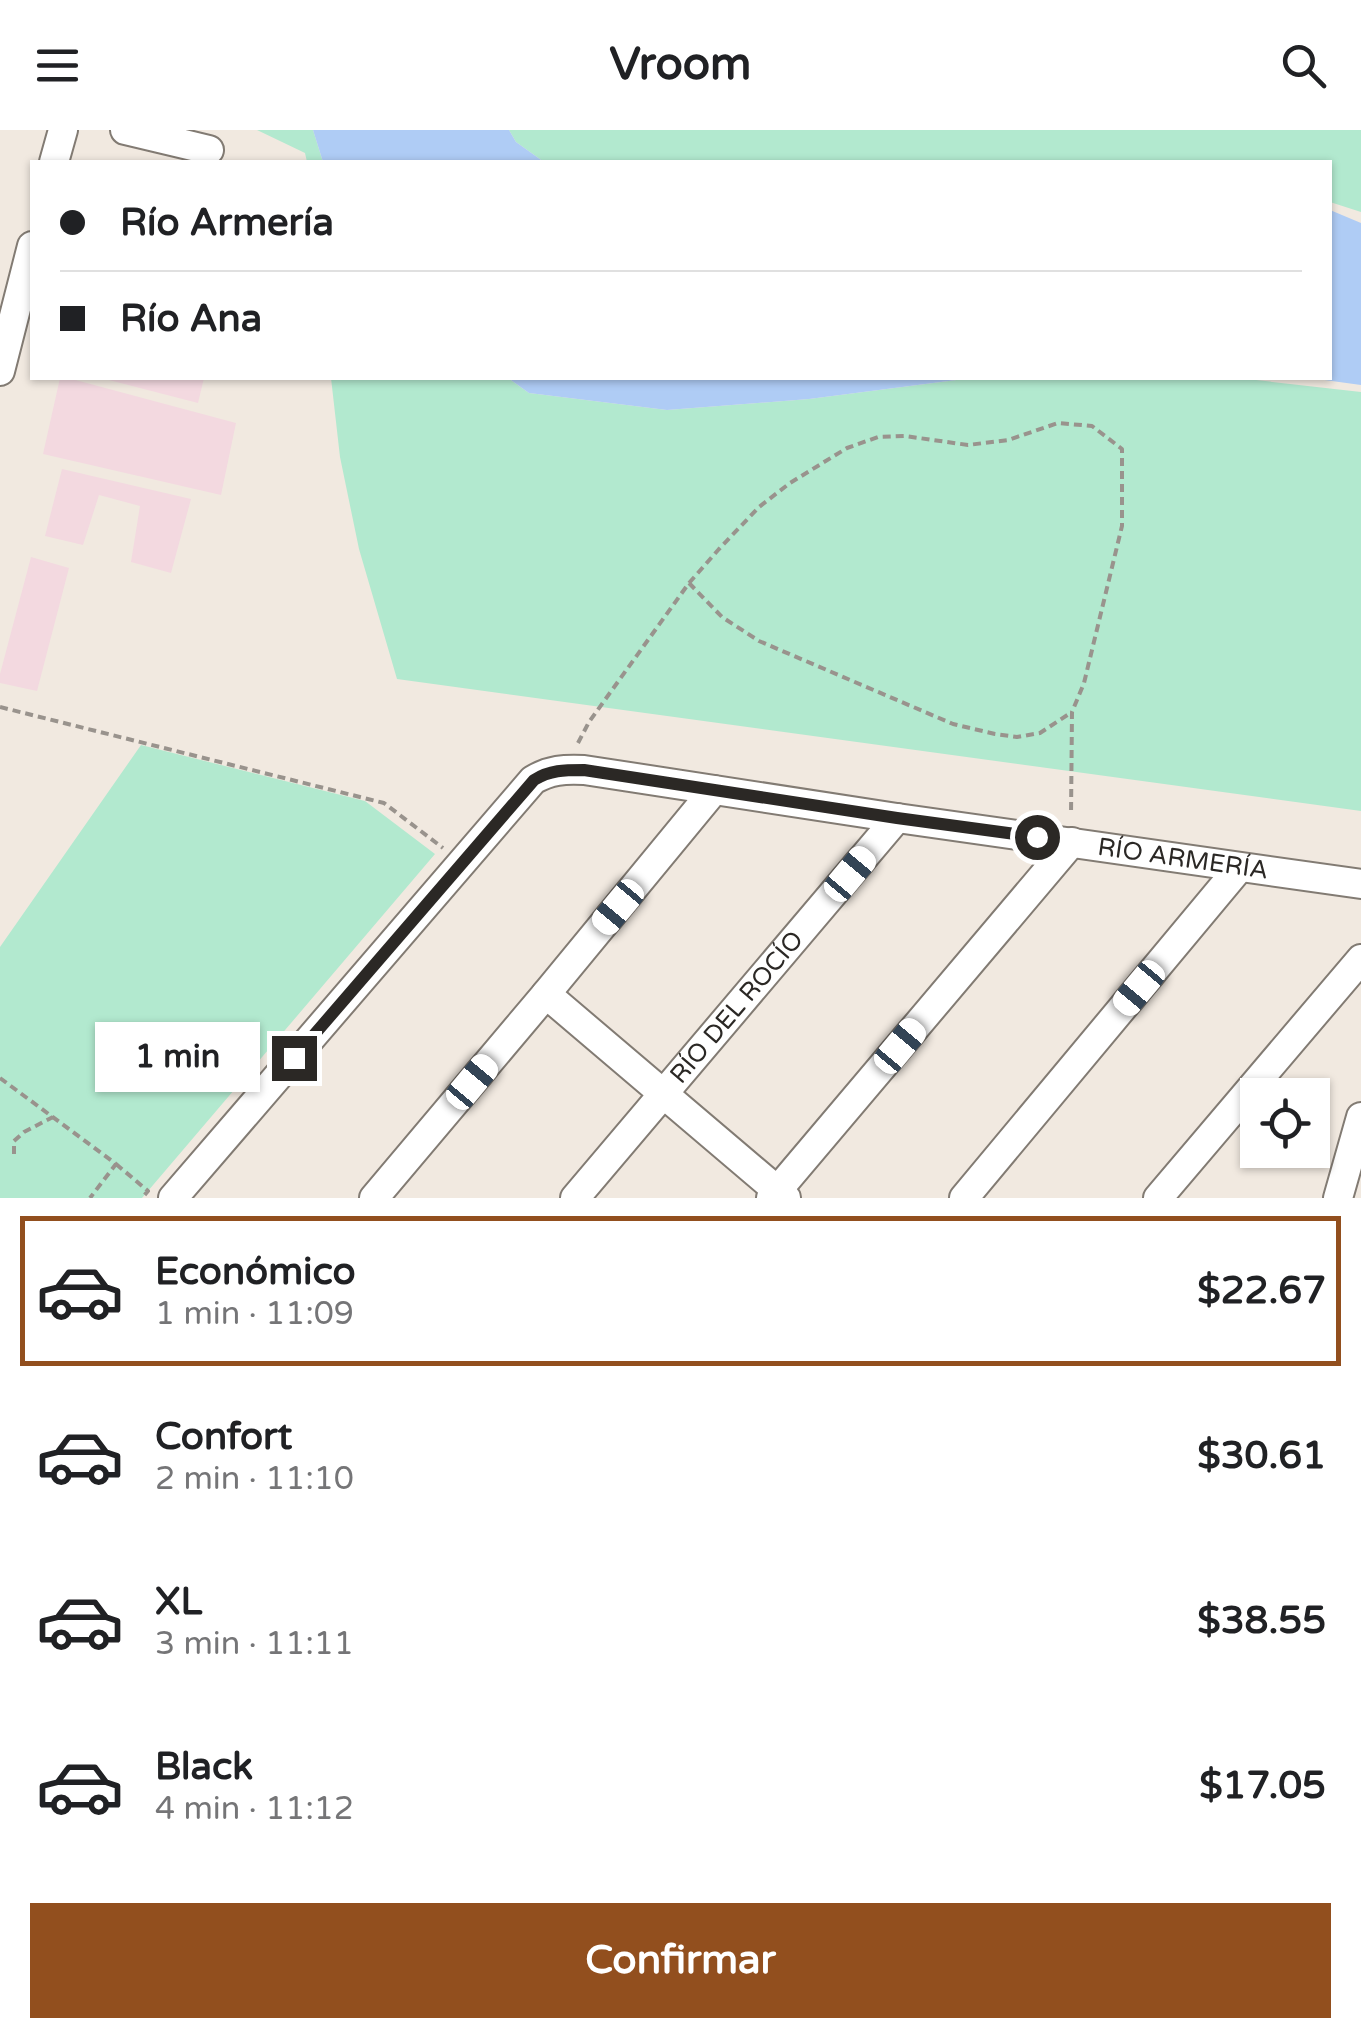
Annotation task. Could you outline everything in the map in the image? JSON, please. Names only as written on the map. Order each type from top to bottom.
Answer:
[{"type":"street","points":[[54,160],[62,130]]},
{"type":"street","points":[[125,130],[209,150]]},
{"type":"street","points":[[1,366],[30,254]]},
{"type":"street","name":"RÍO ARMERÍA","points":[[462,863],[534,780],[547,772],[584,770],[1361,884]]},
{"type":"street","points":[[374,1198],[714,790]]},
{"type":"street","name":"RÍO DEL ROCÍO","points":[[575,1198],[897,818]]},
{"type":"street","points":[[546,994],[778,1196],[1072,842]]},
{"type":"street","points":[[173,1198],[462,863]]},
{"type":"street","points":[[964,1198],[1239,868]]},
{"type":"street","points":[[1158,1198],[1361,959]]},
{"type":"street","points":[[1338,1198],[1361,1117]]},
{"type":"path","points":[[564,770],[589,722],[689,583],[760,507],[790,483],[846,448],[878,437],[905,436],[968,446],[1008,440],[1058,423],[1092,426],[1122,450],[1122,526],[1084,682],[1072,712],[1072,842]]},
{"type":"path","points":[[689,583],[722,617],[759,642],[953,724],[1017,736],[1040,733],[1072,712]]},
{"type":"path","points":[[0,706],[384,803],[462,863]]},
{"type":"path","points":[[0,1078],[148,1191],[142,1198]]},
{"type":"path","points":[[14,1154],[14,1141],[53,1117]]},
{"type":"path","points":[[90,1198],[116,1164]]},
{"type":"shaded area","points":[[60,380],[75,380],[236,423],[221,495],[43,454]]},
{"type":"shaded area","points":[[109,380],[204,380],[198,403]]},
{"type":"shaded area","points":[[62,469],[191,499],[171,573],[131,562],[140,506],[99,495],[83,545],[45,536]]},
{"type":"shaded area","points":[[31,557],[69,568],[37,691],[0,683]]},
{"type":"green space","points":[[257,130],[313,130],[322,160],[307,160],[305,153]]},
{"type":"green space","points":[[509,130],[1361,130],[1361,212],[1332,203],[1332,160],[541,160],[516,142]]},
{"type":"green space","points":[[331,380],[511,380],[529,393],[667,410],[809,399],[956,380],[1256,380],[1361,392],[1361,811],[397,679],[359,549],[340,457]]},
{"type":"green space","points":[[141,745],[365,801],[435,854],[142,1198],[0,1198],[0,947]]},
{"type":"water","points":[[313,130],[509,130],[516,142],[541,160],[322,160]]},
{"type":"water","points":[[1332,211],[1361,223],[1361,385],[1325,380],[1332,380]]},
{"type":"water","points":[[511,380],[956,380],[809,399],[667,410],[529,393]]},
{"type":"route","points":[[294,1058],[534,780],[547,772],[584,770],[1037,837]]}]
